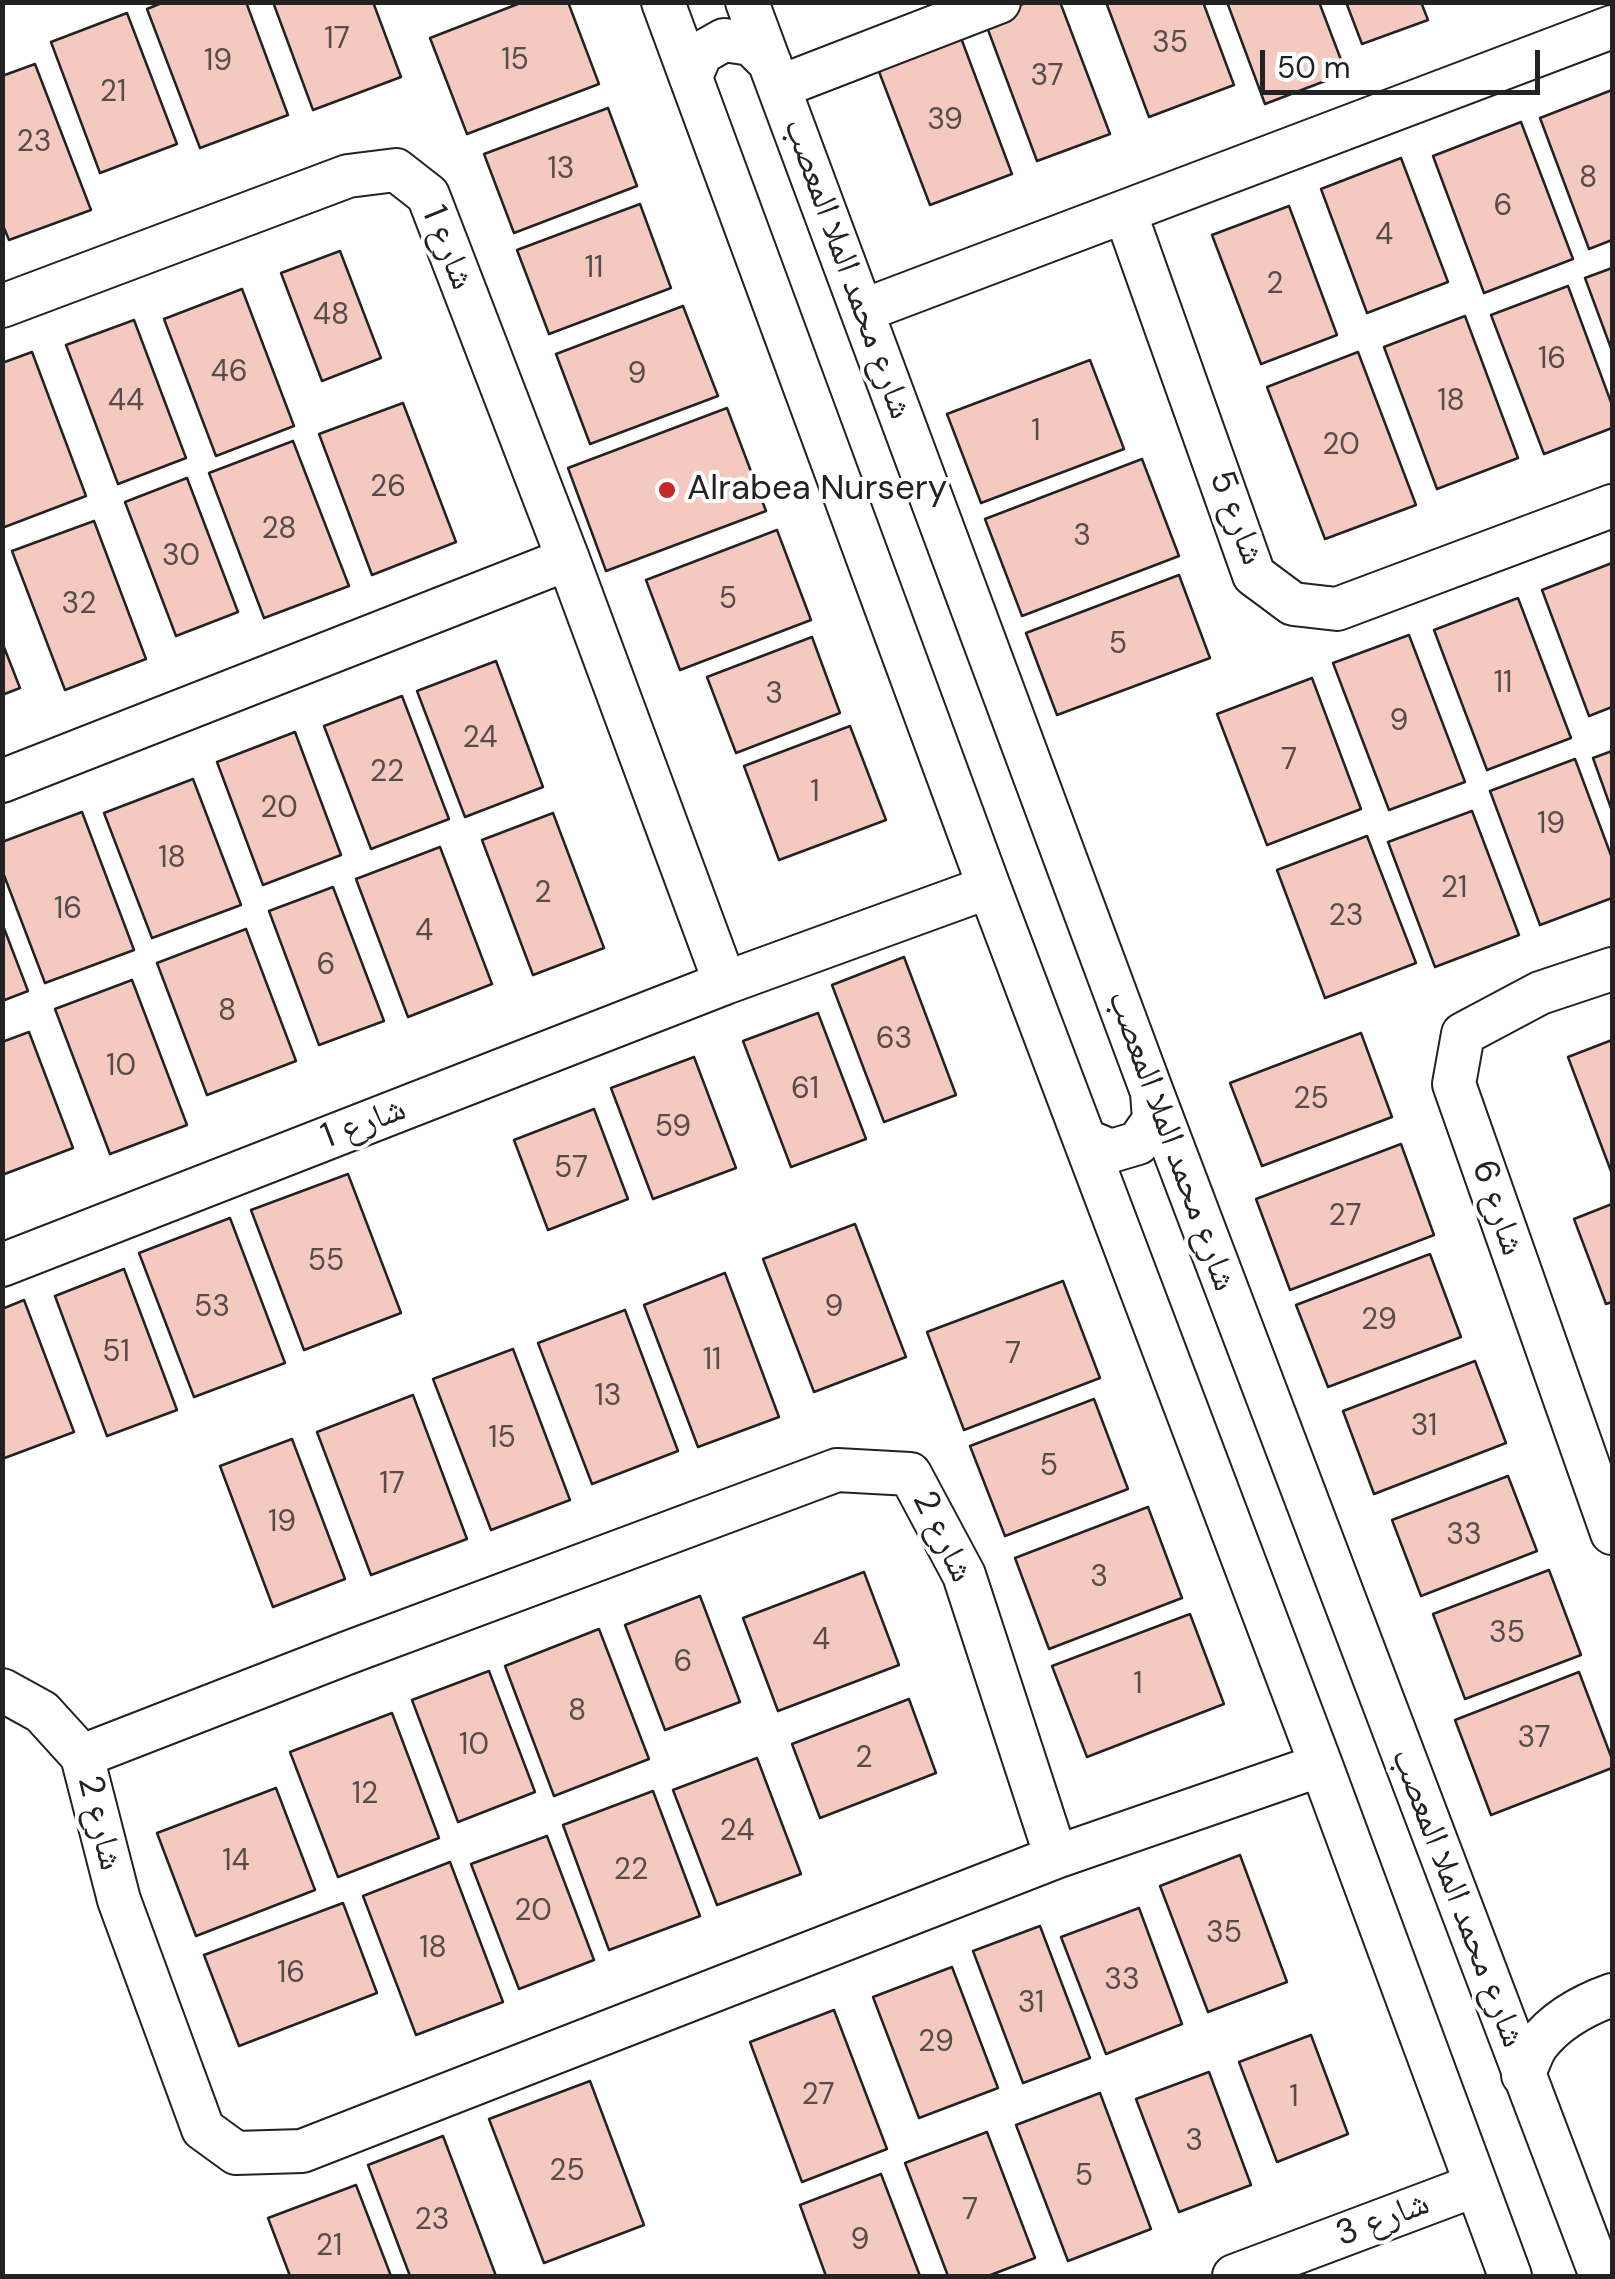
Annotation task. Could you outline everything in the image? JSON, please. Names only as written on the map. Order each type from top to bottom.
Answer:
[{"type":"street","points":[[664,2],[989,887],[1510,2276]]},
{"type":"street","name":"شارع محمد الملا المعصب","points":[[747,2],[1152,1092],[1601,2276]]},
{"type":"street","points":[[691,77],[701,53],[724,40],[751,44],[774,75],[999,2]]},
{"type":"street","points":[[862,310],[1612,27]]},
{"type":"street","name":"شارع 1","points":[[2,306],[348,176],[396,170],[428,195],[725,983]]},
{"type":"street","name":"شارع 5","points":[[1125,212],[1254,575],[1293,604],[1337,609],[1612,506]]},
{"type":"street","points":[[2,781],[568,559]]},
{"type":"street","name":"شارع 1","points":[[2,1265],[725,983],[989,887]]},
{"type":"street","name":"شارع 6","points":[[1612,969],[1540,993],[1464,1034],[1454,1084],[1612,1533]]},
{"type":"street","points":[[1085,1140],[1111,1151],[1138,1143],[1154,1120],[1152,1092]]},
{"type":"street","name":"شارع 2","points":[[1056,1856],[964,1575],[910,1474],[837,1470],[82,1756],[119,1900],[203,2129],[236,2153],[302,2151],[1056,1856],[1321,1765]]},
{"type":"street","points":[[2,1690],[42,1712],[82,1756]]},
{"type":"street","points":[[1492,1988],[1521,2002],[1548,2006],[1599,2000]]},
{"type":"street","points":[[1523,2075],[1536,2046],[1556,2026],[1599,2000]]},
{"type":"street","name":"شارع 3","points":[[1234,2276],[1476,2185]]},
{"type":"building","points":[[164,2],[246,2],[288,115],[200,148],[147,9]]},
{"type":"building","points":[[273,2],[373,2],[401,77],[313,110]]},
{"type":"building","points":[[523,2],[568,2],[599,84],[467,134],[430,38]]},
{"type":"building","points":[[1028,2],[1060,2],[1110,134],[1037,161],[984,19]]},
{"type":"building","points":[[1106,2],[1203,2],[1234,85],[1149,117]]},
{"type":"building","points":[[1227,2],[1319,2],[1346,73],[1265,104]]},
{"type":"building","points":[[1346,2],[1421,2],[1428,20],[1362,44]]},
{"type":"building","points":[[127,13],[177,144],[100,173],[51,42]]},
{"type":"building","points":[[961,38],[1012,174],[930,205],[878,69]]},
{"type":"building","points":[[35,64],[91,210],[9,240],[2,223],[2,76]]},
{"type":"building","points":[[1612,90],[1612,240],[1589,249],[1540,118]]},
{"type":"building","points":[[608,108],[637,186],[514,233],[484,154]]},
{"type":"building","points":[[1521,122],[1573,259],[1484,293],[1433,156]]},
{"type":"building","points":[[1401,158],[1448,282],[1367,313],[1321,189]]},
{"type":"building","points":[[640,204],[671,288],[549,334],[517,250]]},
{"type":"building","points":[[1289,206],[1337,335],[1261,364],[1212,235]]},
{"type":"building","points":[[340,251],[381,358],[322,381],[281,273]]},
{"type":"building","points":[[1612,268],[1612,351],[1585,278]]},
{"type":"building","points":[[1568,286],[1612,405],[1612,428],[1544,454],[1491,315]]},
{"type":"building","points":[[242,289],[294,426],[216,456],[164,319]]},
{"type":"building","points":[[683,306],[718,396],[590,444],[556,354]]},
{"type":"building","points":[[1465,316],[1518,458],[1437,489],[1384,347]]},
{"type":"building","points":[[134,320],[186,458],[118,484],[66,345]]},
{"type":"building","points":[[32,352],[86,496],[2,528],[2,363]]},
{"type":"building","points":[[1358,352],[1416,505],[1325,539],[1267,387]]},
{"type":"building","points":[[1090,360],[1124,449],[981,503],[947,414]]},
{"type":"building","points":[[403,403],[456,542],[372,575],[319,434]]},
{"type":"building","name":"Alrabea Nursery","points":[[727,408],[766,511],[606,571],[568,468]]},
{"type":"building","points":[[293,441],[349,586],[264,618],[209,473]]},
{"type":"building","points":[[1142,459],[1179,556],[1022,616],[985,519]]},
{"type":"building","points":[[187,478],[238,612],[176,636],[125,502]]},
{"type":"building","points":[[94,521],[146,659],[65,690],[12,551]]},
{"type":"building","points":[[777,530],[811,620],[680,670],[646,580]]},
{"type":"building","points":[[1612,563],[1612,707],[1589,716],[1542,590]]},
{"type":"building","points":[[1179,575],[1210,658],[1057,715],[1026,633]]},
{"type":"building","points":[[1518,598],[1571,738],[1487,770],[1434,630]]},
{"type":"building","points":[[1409,635],[1465,782],[1389,810],[1333,663]]},
{"type":"building","points":[[812,637],[840,713],[736,753],[707,677]]},
{"type":"building","points":[[2,642],[20,688],[2,695]]},
{"type":"building","points":[[496,661],[543,787],[465,817],[417,691]]},
{"type":"building","points":[[1312,678],[1361,809],[1267,845],[1217,714]]},
{"type":"building","points":[[402,696],[449,819],[371,849],[324,726]]},
{"type":"building","points":[[850,726],[886,820],[779,860],[744,766]]},
{"type":"building","points":[[295,732],[341,855],[263,885],[217,762]]},
{"type":"building","points":[[1612,751],[1612,811],[1593,758]]},
{"type":"building","points":[[1575,759],[1612,858],[1612,898],[1540,925],[1490,791]]},
{"type":"building","points":[[193,779],[241,905],[152,938],[104,813]]},
{"type":"building","points":[[1472,811],[1519,935],[1435,967],[1388,842]]},
{"type":"building","points":[[82,812],[134,950],[45,983],[2,870],[2,842]]},
{"type":"building","points":[[553,813],[604,948],[533,975],[482,840]]},
{"type":"building","points":[[1367,836],[1416,963],[1325,998],[1277,870]]},
{"type":"building","points":[[440,847],[492,984],[408,1017],[356,879]]},
{"type":"building","points":[[333,887],[384,1021],[319,1045],[269,911]]},
{"type":"building","points":[[2,923],[28,991],[2,1001]]},
{"type":"building","points":[[246,929],[296,1061],[207,1095],[157,963]]},
{"type":"building","points":[[904,957],[956,1095],[884,1122],[832,985]]},
{"type":"building","points":[[132,980],[187,1125],[110,1154],[55,1009]]},
{"type":"building","points":[[818,1013],[866,1139],[791,1167],[743,1041]]},
{"type":"building","points":[[29,1032],[73,1148],[2,1175],[2,1042]]},
{"type":"building","points":[[1361,1033],[1392,1117],[1262,1166],[1230,1083]]},
{"type":"building","points":[[1612,1040],[1612,1174],[1568,1057]]},
{"type":"building","points":[[694,1057],[736,1168],[653,1199],[611,1088]]},
{"type":"building","points":[[594,1109],[628,1199],[548,1230],[514,1140]]},
{"type":"building","points":[[1401,1144],[1434,1235],[1290,1290],[1256,1199]]},
{"type":"building","points":[[348,1174],[401,1313],[304,1350],[251,1210]]},
{"type":"building","points":[[1612,1204],[1612,1302],[1606,1304],[1574,1219]]},
{"type":"building","points":[[230,1218],[285,1363],[194,1397],[139,1253]]},
{"type":"building","points":[[855,1224],[906,1357],[814,1392],[763,1259]]},
{"type":"building","points":[[1430,1254],[1461,1337],[1328,1387],[1296,1305]]},
{"type":"building","points":[[124,1269],[177,1410],[107,1436],[55,1296]]},
{"type":"building","points":[[725,1273],[779,1417],[698,1447],[644,1305]]},
{"type":"building","points":[[1063,1281],[1100,1378],[964,1430],[927,1332]]},
{"type":"building","points":[[24,1300],[74,1432],[2,1459],[2,1309]]},
{"type":"building","points":[[625,1310],[678,1451],[592,1484],[538,1343]]},
{"type":"building","points":[[513,1349],[570,1500],[491,1530],[433,1379]]},
{"type":"building","points":[[1475,1361],[1506,1443],[1374,1494],[1343,1411]]},
{"type":"building","points":[[413,1395],[467,1539],[371,1575],[317,1432]]},
{"type":"building","points":[[1094,1399],[1128,1489],[1005,1536],[970,1446]]},
{"type":"building","points":[[292,1439],[345,1579],[273,1607],[220,1466]]},
{"type":"building","points":[[1508,1476],[1537,1551],[1421,1596],[1392,1520]]},
{"type":"building","points":[[1148,1507],[1182,1598],[1049,1649],[1015,1558]]},
{"type":"building","points":[[1549,1570],[1581,1655],[1465,1699],[1433,1614]]},
{"type":"building","points":[[864,1572],[899,1665],[778,1711],[743,1618]]},
{"type":"building","points":[[700,1596],[740,1702],[665,1730],[625,1625]]},
{"type":"building","points":[[1190,1614],[1224,1704],[1087,1757],[1052,1666]]},
{"type":"building","points":[[599,1629],[649,1759],[554,1796],[505,1666]]},
{"type":"building","points":[[489,1671],[535,1792],[458,1822],[412,1700]]},
{"type":"building","points":[[1579,1672],[1612,1768],[1491,1815],[1455,1720]]},
{"type":"building","points":[[909,1699],[936,1773],[820,1818],[792,1744]]},
{"type":"building","points":[[392,1713],[439,1838],[338,1877],[290,1752]]},
{"type":"building","points":[[757,1758],[801,1874],[717,1905],[673,1790]]},
{"type":"building","points":[[276,1788],[315,1890],[196,1936],[157,1833]]},
{"type":"building","points":[[653,1791],[700,1916],[609,1950],[563,1825]]},
{"type":"building","points":[[547,1836],[594,1960],[519,1989],[471,1864]]},
{"type":"building","points":[[1240,1855],[1287,1982],[1208,2012],[1160,1886]]},
{"type":"building","points":[[450,1862],[503,2002],[416,2035],[363,1896]]},
{"type":"building","points":[[343,1903],[377,1993],[239,2046],[204,1955]]},
{"type":"building","points":[[1139,1908],[1182,2024],[1106,2054],[1061,1937]]},
{"type":"building","points":[[1040,1926],[1090,2058],[1023,2083],[973,1951]]},
{"type":"building","points":[[952,1967],[998,2088],[919,2118],[873,1997]]},
{"type":"building","points":[[834,2010],[887,2149],[802,2182],[750,2042]]},
{"type":"building","points":[[1311,2035],[1348,2134],[1277,2162],[1239,2062]]},
{"type":"building","points":[[1209,2072],[1251,2185],[1179,2212],[1136,2099]]},
{"type":"building","points":[[590,2081],[644,2225],[544,2263],[489,2119]]},
{"type":"building","points":[[1100,2093],[1151,2229],[1068,2261],[1016,2125]]},
{"type":"building","points":[[987,2132],[1035,2258],[988,2276],[948,2276],[905,2163]]},
{"type":"building","points":[[443,2136],[496,2276],[410,2276],[368,2165]]},
{"type":"building","points":[[881,2174],[920,2276],[826,2276],[800,2205]]},
{"type":"building","points":[[356,2185],[391,2276],[290,2276],[268,2218]]},
{"type":"place","name":"Alrabea Nursery","points":[[667,490]]}]
